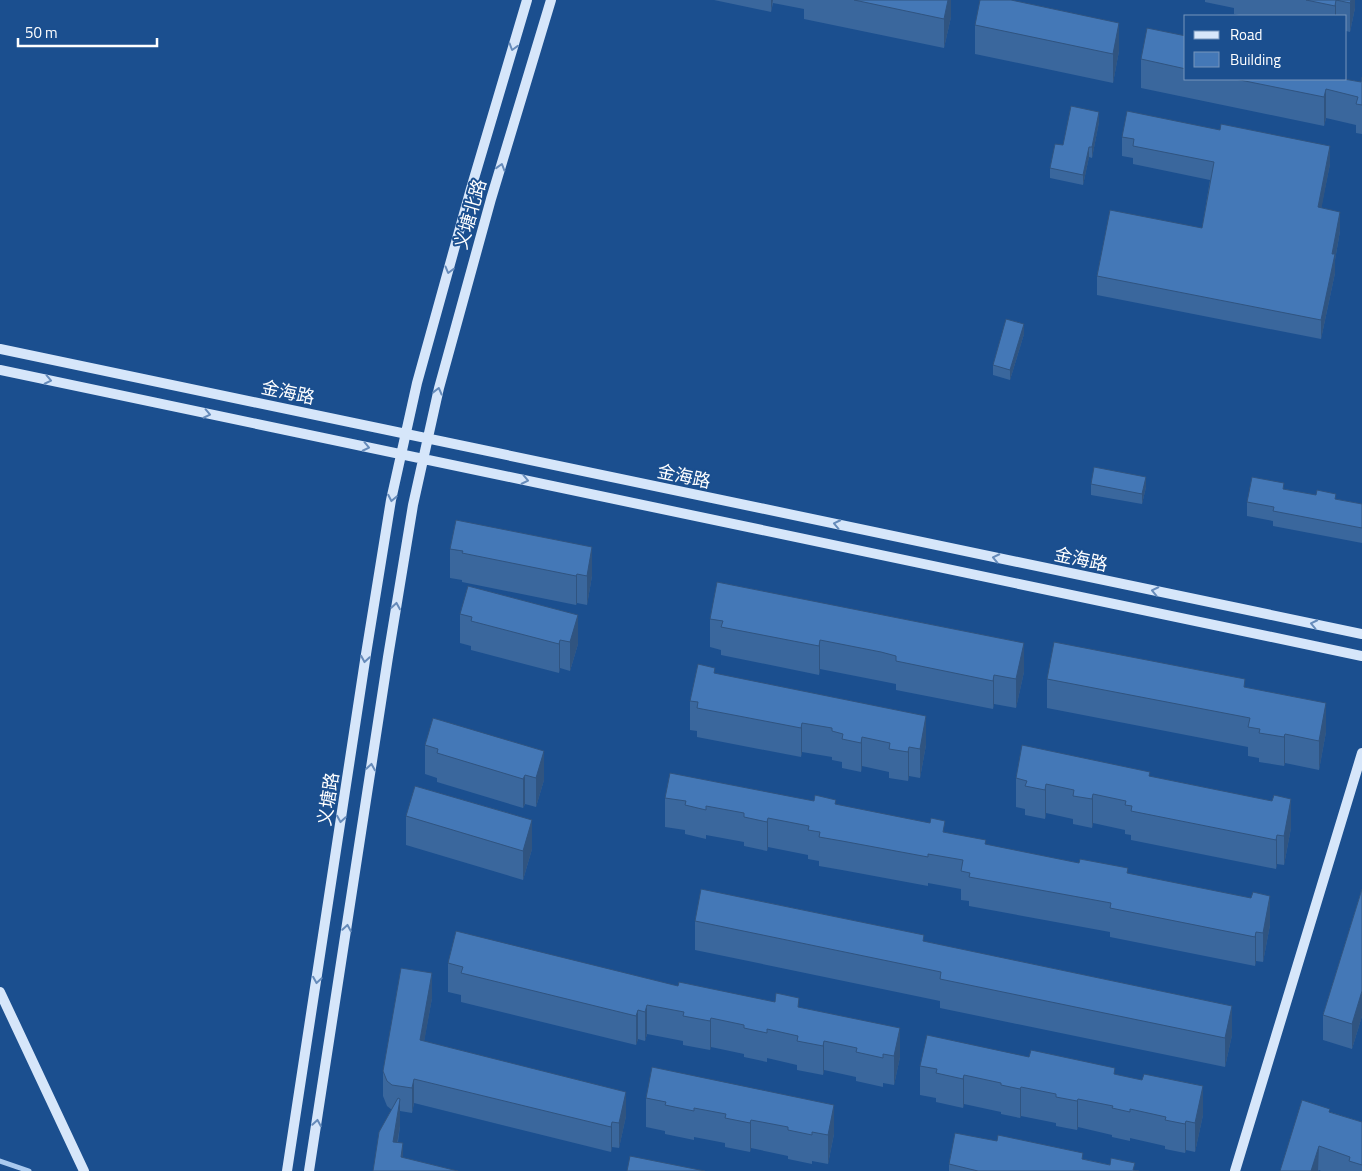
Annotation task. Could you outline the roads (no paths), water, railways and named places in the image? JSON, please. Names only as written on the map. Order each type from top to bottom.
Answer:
[{"type":"main road","name":"义塘北路","points":[[406,434],[470,192],[527,0]]},
{"type":"main road","name":"义塘北路","points":[[428,438],[439,388],[491,198],[551,0]]},
{"type":"main road","name":"金海路","points":[[0,348],[1362,634]]},
{"type":"main road","name":"金海路","points":[[0,370],[1362,656]]},
{"type":"main road","name":"义塘路","points":[[287,1171],[367,644],[391,500],[406,434]]},
{"type":"main road","points":[[309,1171],[388,657],[413,505],[428,438]]},
{"type":"main road","points":[[1235,1171],[1362,753]]},
{"type":"main road","points":[[0,992],[84,1171]]},
{"type":"street","points":[[0,1161],[29,1171]]}]
